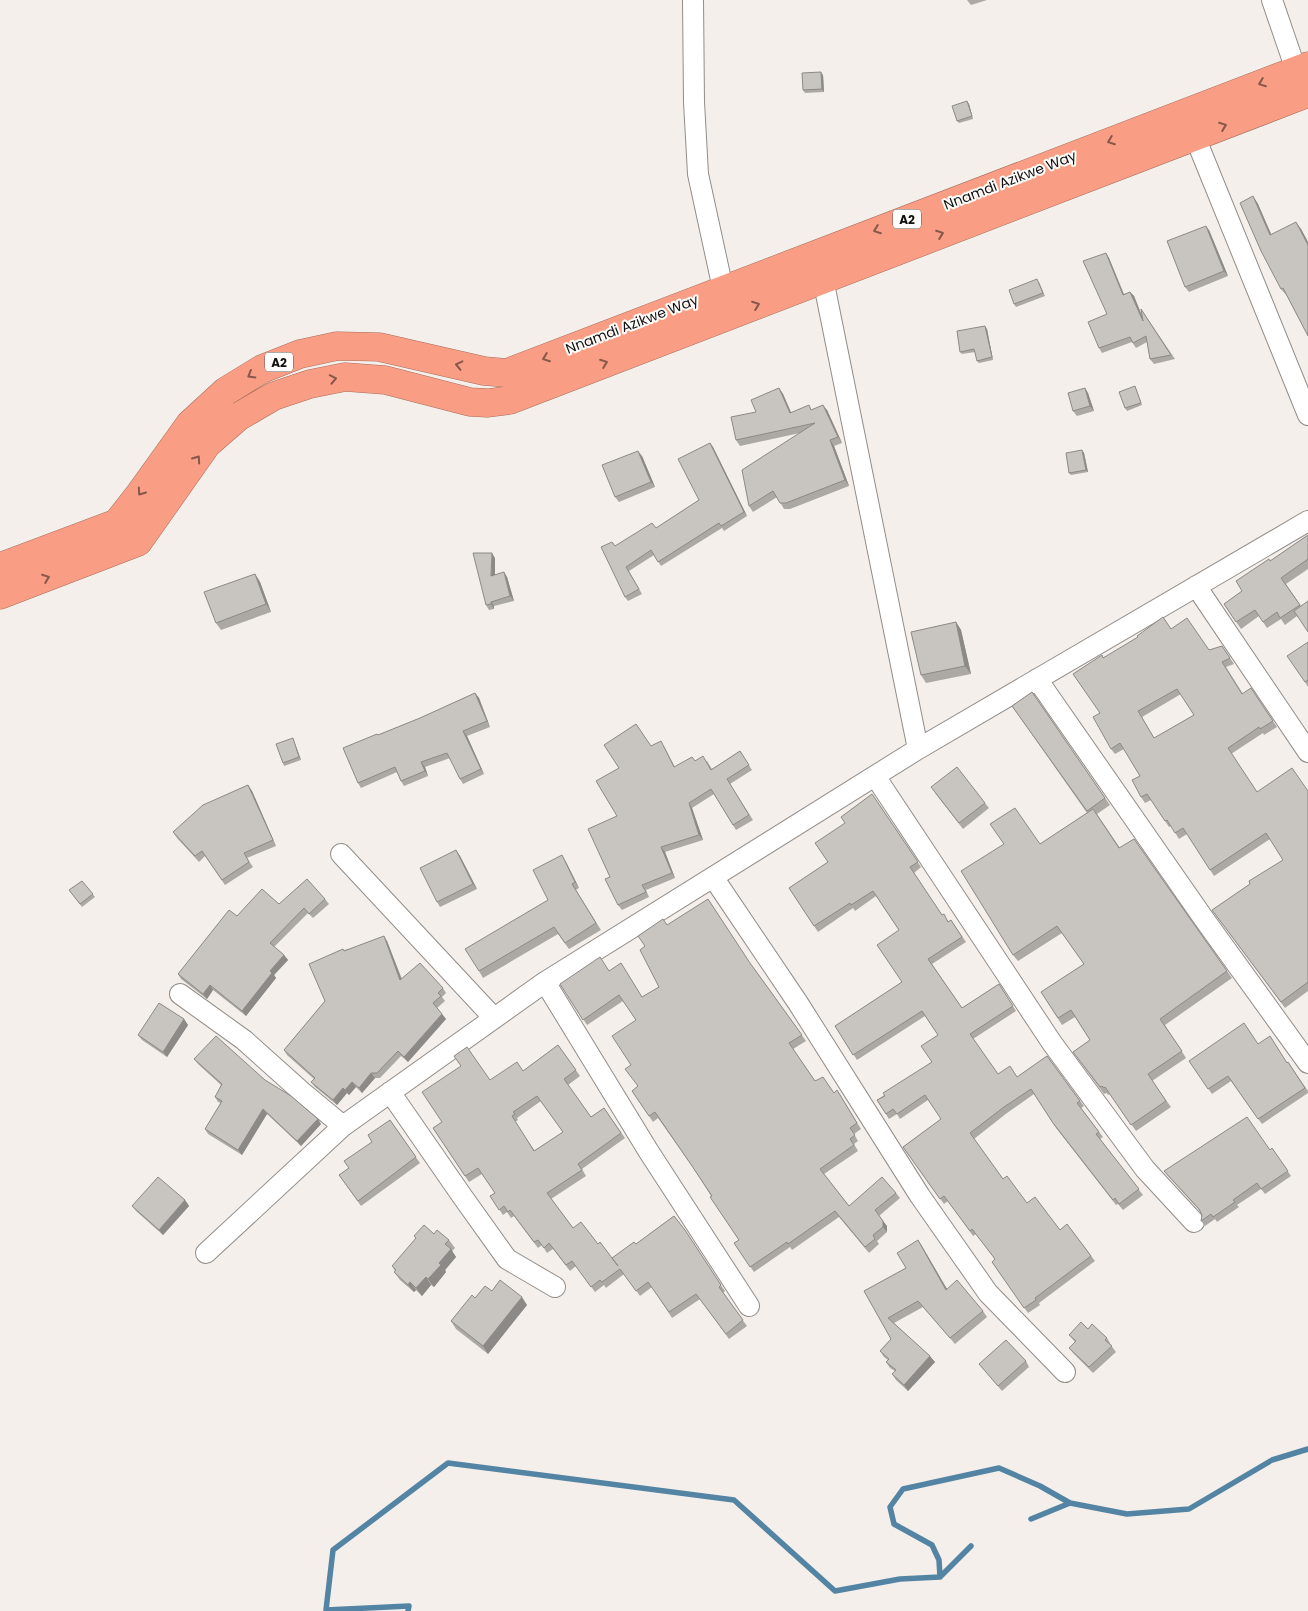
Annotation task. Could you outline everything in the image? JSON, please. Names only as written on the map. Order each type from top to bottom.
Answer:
[{"type":"highway","name":"Nnamdi Azikwe Way","points":[[0,567],[116,523],[139,495],[190,424],[226,391],[262,369],[300,354],[337,346],[379,347],[484,371],[507,372],[723,289],[1304,77]]},
{"type":"highway","name":"Nnamdi Azikwe Way","points":[[0,595],[138,542],[207,444],[238,417],[274,396],[310,384],[345,377],[385,380],[470,402],[488,403],[510,400],[1194,137],[1304,77]]},
{"type":"street","points":[[693,0],[694,102],[698,174],[723,289]]},
{"type":"street","points":[[1272,0],[1304,77]]},
{"type":"street","points":[[1194,137],[1301,379],[1308,415]]},
{"type":"street","points":[[823,279],[918,749]]},
{"type":"street","points":[[206,1253],[343,1126],[545,982],[918,749],[1308,521]]},
{"type":"street","points":[[1196,586],[1308,752]]},
{"type":"street","points":[[1037,679],[1204,919],[1308,1063]]},
{"type":"street","points":[[875,776],[1052,1043],[1145,1169],[1194,1222]]},
{"type":"street","points":[[341,854],[494,1018]]},
{"type":"street","points":[[713,877],[798,1003],[920,1196],[965,1261],[988,1293],[1065,1372]]},
{"type":"street","points":[[545,982],[649,1152],[749,1306]]},
{"type":"street","points":[[180,994],[244,1040],[343,1126]]},
{"type":"street","points":[[390,1092],[507,1259],[555,1287]]},
{"type":"building","points":[[821,72],[822,89],[803,90],[802,73]]},
{"type":"building","points":[[967,101],[972,116],[957,121],[952,106]]},
{"type":"building","points":[[1253,196],[1270,235],[1296,222],[1308,245],[1308,336],[1261,251],[1240,203]]},
{"type":"building","points":[[1206,226],[1224,271],[1185,287],[1167,241]]},
{"type":"building","points":[[1106,253],[1123,295],[1130,292],[1143,321],[1141,309],[1171,355],[1150,359],[1146,336],[1133,343],[1130,337],[1099,348],[1088,322],[1107,314],[1083,261]]},
{"type":"building","points":[[1037,279],[1043,293],[1014,304],[1009,290]]},
{"type":"building","points":[[985,326],[992,357],[977,361],[974,349],[960,352],[957,331]]},
{"type":"building","points":[[1135,386],[1141,403],[1125,408],[1119,392]]},
{"type":"building","points":[[779,388],[790,413],[809,405],[811,410],[823,405],[838,437],[830,440],[845,480],[786,503],[780,503],[773,491],[749,506],[742,470],[815,423],[736,440],[731,417],[756,412],[751,400]]},
{"type":"building","points":[[1085,388],[1090,406],[1073,411],[1068,393]]},
{"type":"building","points":[[710,443],[744,512],[721,526],[719,523],[658,562],[651,550],[626,567],[639,589],[625,597],[601,547],[612,542],[615,546],[652,523],[656,528],[699,500],[678,459]]},
{"type":"building","points":[[1082,450],[1086,470],[1069,473],[1066,453]]},
{"type":"building","points":[[638,451],[651,482],[615,497],[602,465]]},
{"type":"building","points":[[1308,535],[1308,559],[1281,578],[1300,605],[1280,618],[1277,612],[1263,622],[1255,610],[1236,622],[1224,604],[1242,591],[1236,581]]},
{"type":"building","points":[[473,553],[492,553],[491,576],[504,572],[510,596],[486,605]]},
{"type":"building","points":[[255,574],[266,604],[216,623],[204,592]]},
{"type":"building","points":[[1308,601],[1308,632],[1294,611]]},
{"type":"building","points":[[1163,617],[1171,629],[1187,618],[1209,650],[1222,646],[1230,658],[1222,662],[1242,694],[1251,688],[1273,721],[1260,729],[1259,727],[1228,748],[1257,792],[1292,768],[1308,791],[1308,982],[1281,1002],[1212,910],[1250,884],[1249,881],[1283,860],[1266,833],[1210,870],[1183,828],[1175,833],[1147,794],[1141,797],[1132,780],[1140,776],[1120,743],[1111,749],[1093,717],[1100,713],[1073,674],[1102,655],[1103,658]],"holes":[[[1177,689],[1194,715],[1154,738],[1138,711]]]},
{"type":"building","points":[[956,622],[965,666],[921,675],[911,632]]},
{"type":"building","points":[[1308,642],[1308,680],[1305,682],[1287,656]]},
{"type":"building","points":[[1032,692],[1105,798],[1087,811],[1012,706]]},
{"type":"building","points":[[475,693],[487,721],[463,731],[481,769],[460,779],[447,753],[421,762],[425,771],[401,781],[395,767],[358,783],[343,748],[420,718]]},
{"type":"building","points":[[636,724],[651,746],[661,741],[674,767],[692,757],[695,761],[703,756],[711,770],[740,751],[749,765],[727,779],[749,815],[733,825],[711,789],[689,803],[699,835],[661,847],[672,873],[642,885],[646,892],[618,905],[605,879],[610,877],[588,829],[617,816],[596,781],[619,768],[604,745]]},
{"type":"building","points":[[293,738],[299,757],[283,763],[276,744]]},
{"type":"building","points":[[957,767],[985,803],[959,823],[931,787]]},
{"type":"building","points":[[248,785],[273,840],[244,853],[249,862],[222,880],[202,851],[195,856],[173,832],[203,805]]},
{"type":"building","points":[[872,794],[918,862],[910,867],[942,915],[944,914],[948,922],[951,920],[962,937],[928,959],[962,1008],[999,984],[1013,1006],[970,1034],[998,1074],[1010,1066],[1017,1077],[1047,1056],[1080,1101],[1077,1103],[1099,1132],[1096,1134],[1139,1189],[1119,1204],[1115,1198],[1113,1200],[1053,1123],[1031,1089],[970,1133],[1003,1179],[1007,1176],[1027,1203],[1035,1197],[1060,1230],[1067,1224],[1091,1256],[1024,1308],[992,1262],[995,1259],[972,1229],[970,1231],[944,1196],[940,1199],[903,1147],[941,1119],[925,1095],[897,1114],[893,1109],[886,1114],[877,1100],[885,1096],[883,1093],[932,1062],[921,1046],[938,1035],[922,1011],[853,1055],[835,1026],[902,982],[877,945],[899,930],[873,891],[814,926],[789,888],[828,862],[815,843],[845,823],[841,817]]},
{"type":"building","points":[[1015,808],[1040,844],[1093,809],[1119,848],[1134,839],[1227,971],[1160,1019],[1182,1051],[1148,1074],[1166,1101],[1131,1125],[1105,1087],[1100,1087],[1073,1052],[1090,1040],[1071,1010],[1058,1018],[1041,992],[1084,964],[1057,926],[1013,955],[961,871],[1004,844],[990,824]]},
{"type":"building","points":[[456,850],[473,884],[437,902],[420,868]]},
{"type":"building","points":[[562,855],[575,882],[572,884],[596,923],[565,943],[554,927],[479,971],[465,949],[548,900],[533,870]]},
{"type":"building","points":[[307,879],[325,899],[309,914],[304,908],[270,943],[284,955],[270,971],[272,973],[242,1011],[210,985],[203,994],[178,974],[229,910],[237,916],[262,889],[279,904]]},
{"type":"building","points":[[82,881],[93,894],[80,904],[69,890]]},
{"type":"building","points":[[708,899],[750,963],[802,1035],[789,1043],[815,1081],[823,1077],[834,1093],[837,1090],[857,1123],[850,1128],[855,1135],[850,1139],[854,1145],[820,1169],[849,1206],[882,1177],[896,1193],[875,1210],[883,1221],[883,1227],[873,1235],[875,1239],[865,1247],[835,1211],[788,1244],[787,1242],[750,1267],[734,1243],[739,1240],[692,1166],[655,1112],[649,1116],[632,1091],[638,1086],[625,1069],[631,1065],[612,1036],[636,1020],[619,995],[583,1020],[560,984],[600,957],[609,971],[621,963],[642,997],[659,987],[640,950],[645,946],[638,936],[663,919],[667,925]]},
{"type":"building","points":[[384,936],[400,980],[420,963],[443,988],[438,993],[441,996],[433,1003],[442,1014],[404,1057],[398,1051],[377,1073],[371,1073],[359,1088],[352,1082],[345,1090],[343,1088],[333,1100],[311,1082],[315,1078],[284,1050],[325,1001],[309,964],[343,949],[344,951]]},
{"type":"building","points":[[159,1003],[184,1019],[163,1052],[138,1035]]},
{"type":"building","points":[[1244,1023],[1258,1044],[1270,1036],[1305,1088],[1258,1119],[1228,1076],[1208,1089],[1189,1061]]},
{"type":"building","points":[[216,1036],[265,1080],[291,1096],[318,1119],[297,1141],[263,1109],[238,1150],[205,1129],[222,1101],[215,1097],[222,1084],[194,1059]]},
{"type":"building","points":[[558,1045],[576,1070],[564,1079],[591,1117],[604,1108],[621,1133],[578,1164],[582,1170],[547,1193],[573,1228],[581,1222],[612,1258],[634,1242],[636,1244],[674,1216],[721,1285],[719,1287],[743,1320],[726,1334],[696,1294],[669,1312],[648,1282],[636,1291],[620,1269],[602,1282],[600,1280],[591,1287],[572,1261],[566,1265],[549,1243],[544,1248],[538,1240],[534,1242],[510,1210],[508,1212],[504,1206],[499,1210],[490,1196],[495,1193],[478,1168],[465,1176],[433,1128],[442,1122],[422,1092],[461,1066],[454,1056],[467,1047],[490,1080],[517,1062],[523,1071]],"holes":[[[537,1096],[563,1132],[534,1151],[512,1116],[515,1114],[513,1112]]]},
{"type":"building","points":[[1247,1117],[1270,1150],[1272,1148],[1288,1171],[1261,1189],[1257,1183],[1233,1200],[1235,1202],[1213,1217],[1211,1214],[1201,1221],[1202,1215],[1199,1209],[1164,1171]]},
{"type":"building","points":[[390,1120],[416,1157],[358,1201],[339,1175],[349,1168],[344,1161],[372,1142],[368,1135]]},
{"type":"building","points":[[158,1177],[185,1200],[159,1230],[132,1206]]},
{"type":"building","points":[[424,1225],[434,1234],[437,1230],[449,1240],[445,1244],[451,1249],[439,1263],[441,1265],[428,1279],[426,1277],[416,1288],[410,1282],[408,1285],[394,1272],[396,1270],[392,1266],[416,1238],[414,1236]]},
{"type":"building","points":[[918,1240],[946,1290],[957,1280],[983,1311],[950,1338],[918,1301],[888,1318],[930,1356],[904,1385],[892,1374],[896,1370],[886,1362],[889,1359],[880,1351],[891,1339],[864,1291],[906,1268],[897,1253]]},
{"type":"building","points":[[500,1280],[522,1297],[483,1346],[451,1321],[472,1295],[475,1298],[485,1286],[492,1291]]},
{"type":"building","points":[[1081,1322],[1088,1329],[1092,1324],[1107,1338],[1105,1340],[1112,1346],[1089,1367],[1069,1348],[1076,1341],[1069,1335]]},
{"type":"building","points":[[1006,1340],[1026,1361],[998,1386],[979,1364]]},
{"type":"waterway","points":[[1031,1519],[1070,1503],[1127,1514],[1189,1509],[1272,1460],[1308,1449]]},
{"type":"waterway","points":[[408,1611],[409,1606],[326,1610],[333,1550],[448,1463],[734,1500],[835,1591],[900,1579],[940,1577],[971,1546]]},
{"type":"waterway","points":[[940,1577],[939,1560],[932,1545],[894,1524],[890,1507],[903,1489],[999,1468],[1040,1486],[1070,1503]]}]
